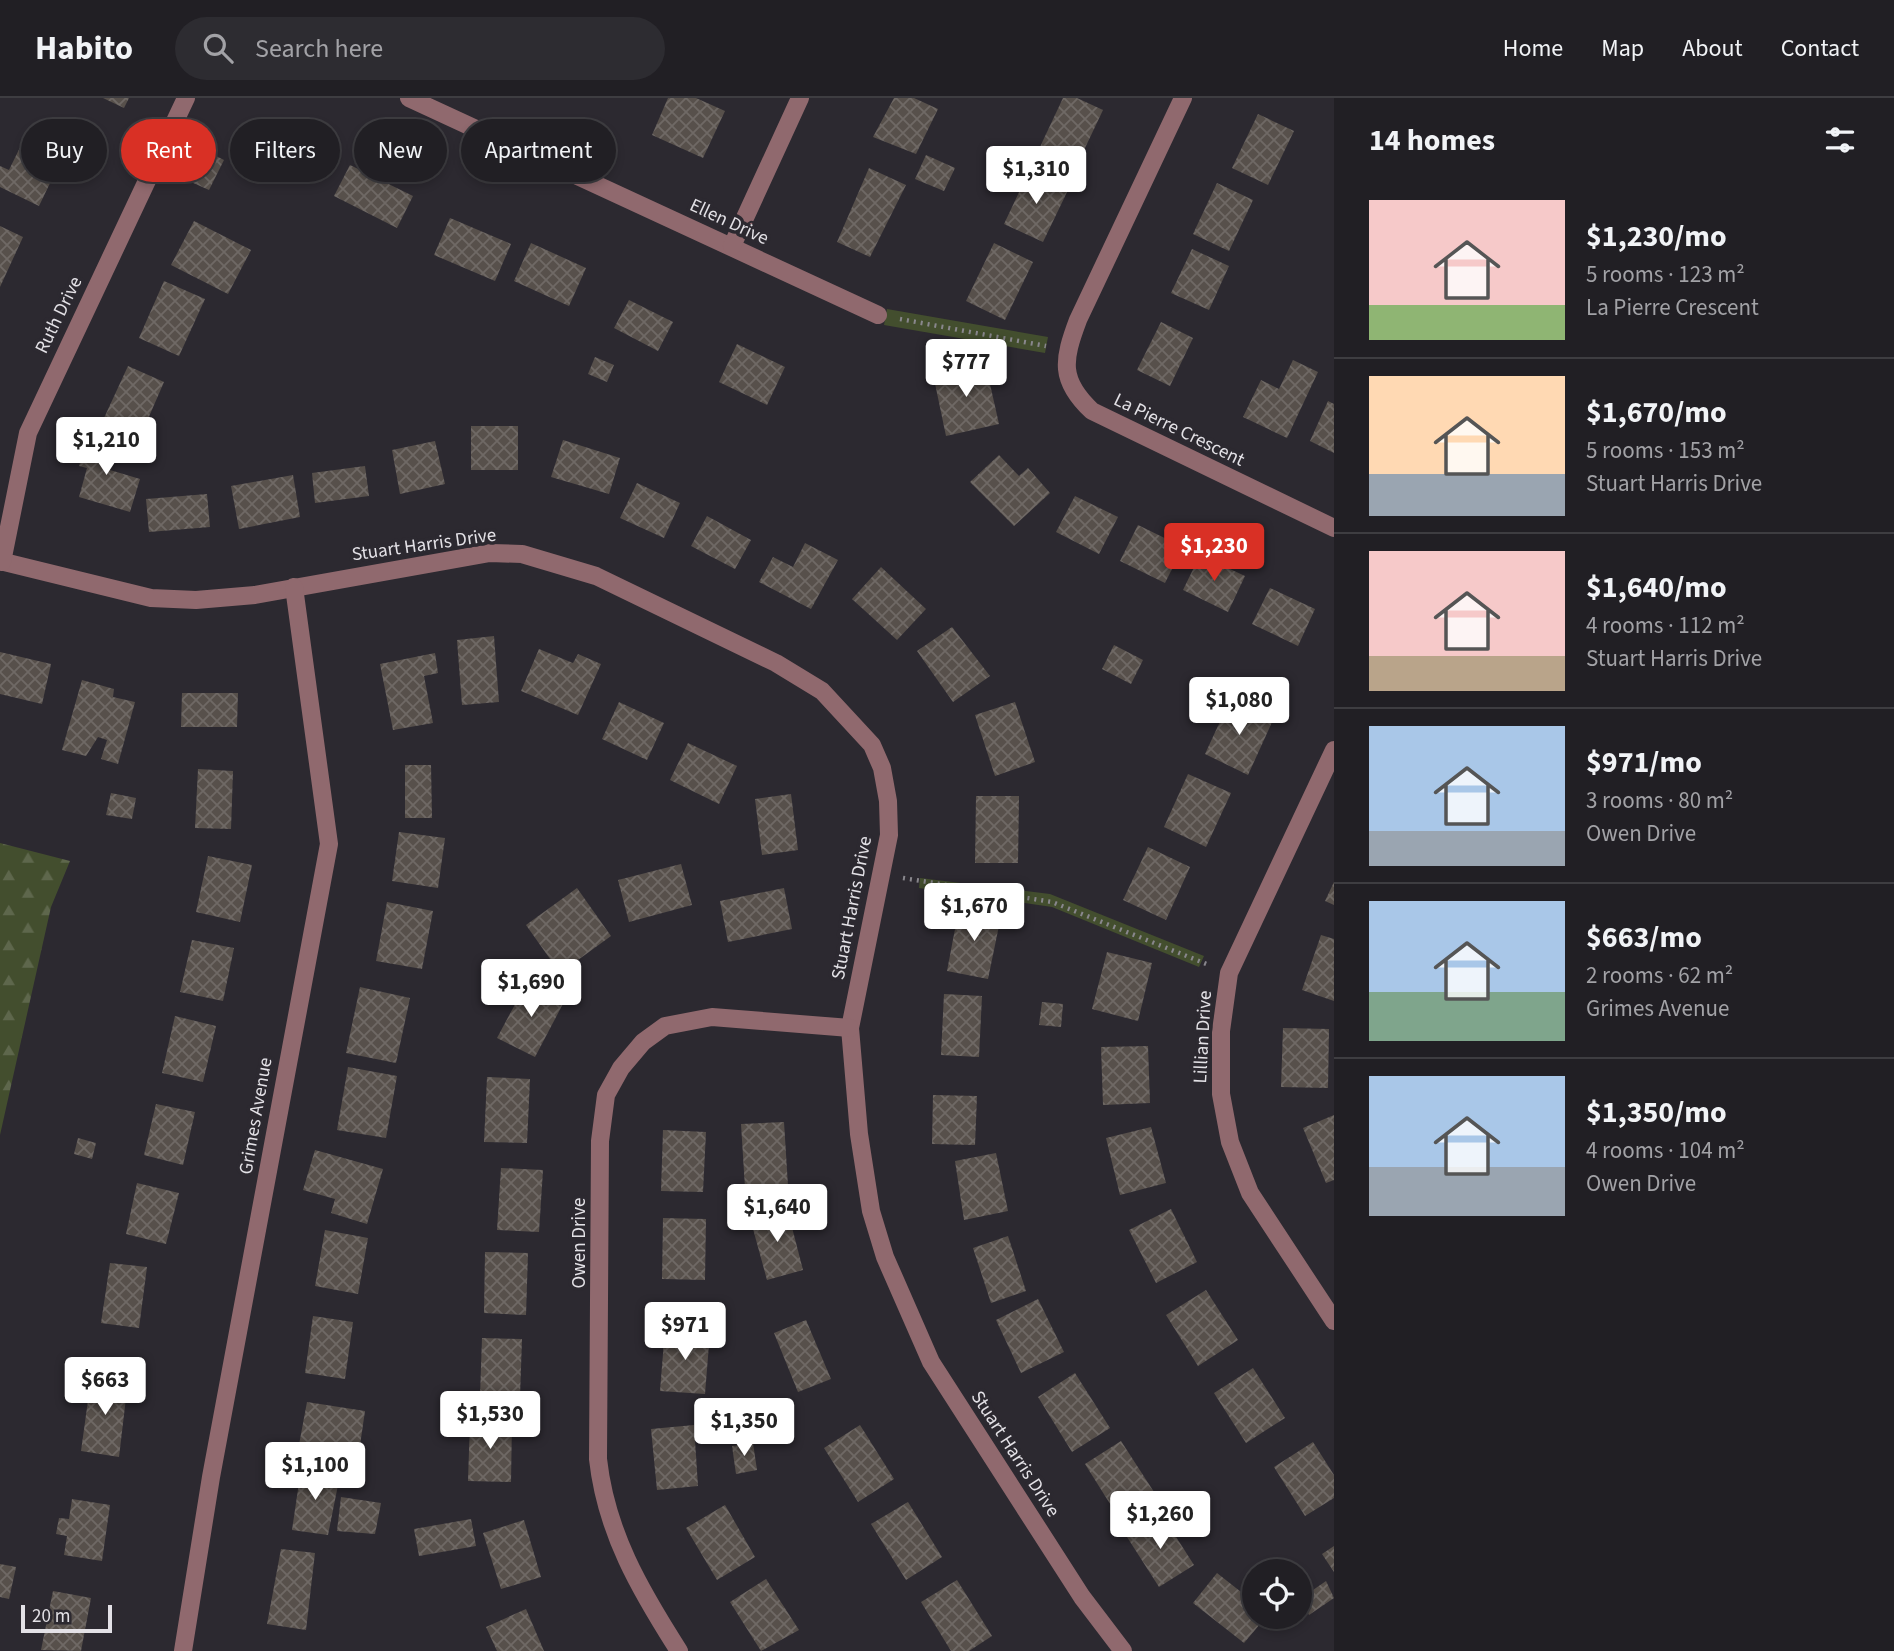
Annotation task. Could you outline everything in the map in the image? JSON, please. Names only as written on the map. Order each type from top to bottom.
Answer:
[{"type":"street","name":"Ruth Drive","points":[[1,562],[28,433],[186,98]]},
{"type":"street","name":"Ellen Drive","points":[[409,98],[878,314]]},
{"type":"street","points":[[732,246],[800,98]]},
{"type":"street","points":[[1067,350],[1183,98]]},
{"type":"street","name":"La Pierre Crescent","points":[[1067,350],[1067,376],[1077,396],[1092,411],[1334,528]]},
{"type":"street","name":"Stuart Harris Drive","points":[[1,562],[151,598],[196,600],[255,595],[490,553],[522,554],[596,576],[776,663],[822,691],[872,745],[882,768],[888,802],[889,835],[850,1028],[859,1134],[871,1211],[885,1257],[931,1363],[1082,1597],[1123,1651]]},
{"type":"street","name":"Grimes Avenue","points":[[183,1651],[214,1463],[329,844],[294,587]]},
{"type":"street","name":"Lillian Drive","points":[[1334,750],[1229,972],[1221,1031],[1221,1094],[1230,1142],[1250,1193],[1334,1321]]},
{"type":"street","name":"Owen Drive","points":[[680,1651],[629,1570],[602,1492],[598,1459],[600,1141],[606,1096],[621,1068],[643,1042],[665,1026],[712,1017],[850,1028]]},
{"type":"path","points":[[878,314],[1067,350]]},
{"type":"path","points":[[882,875],[1052,901],[1229,972]]},
{"type":"green space","points":[[887,309],[1048,337],[1045,353],[884,325]]},
{"type":"green space","points":[[0,843],[70,861],[51,907],[0,1135]]},
{"type":"green space","points":[[920,878],[1050,894],[1204,956],[1199,967],[1052,907],[919,888]]},
{"type":"building","points":[[103,98],[129,98],[124,108]]},
{"type":"building","points":[[668,98],[696,98],[725,111],[703,158],[652,135]]},
{"type":"building","points":[[894,98],[914,98],[938,109],[916,154],[873,137]]},
{"type":"building","points":[[1063,98],[1077,98],[1103,110],[1076,167],[1039,149]]},
{"type":"building","points":[[1258,114],[1294,131],[1268,185],[1232,168]]},
{"type":"building","points":[[21,145],[21,182],[51,182],[39,206],[0,187],[0,166],[9,170]]},
{"type":"building","points":[[926,155],[955,168],[944,191],[915,179]]},
{"type":"building","points":[[216,156],[224,160],[216,176]]},
{"type":"building","points":[[350,165],[354,167],[354,182],[385,182],[413,196],[397,228],[334,196]]},
{"type":"building","points":[[869,168],[906,185],[870,257],[837,242]]},
{"type":"building","points":[[1030,169],[1069,188],[1043,242],[1004,224]]},
{"type":"building","points":[[191,182],[213,182],[209,190]]},
{"type":"building","points":[[1217,183],[1253,200],[1229,251],[1193,234]]},
{"type":"building","points":[[450,218],[511,244],[495,281],[434,255]]},
{"type":"building","points":[[194,221],[251,250],[228,294],[171,265]]},
{"type":"building","points":[[0,226],[23,237],[0,287]]},
{"type":"building","points":[[531,243],[586,268],[569,306],[514,281]]},
{"type":"building","points":[[994,243],[1033,262],[1005,320],[966,301]]},
{"type":"building","points":[[1192,249],[1229,266],[1209,310],[1171,293]]},
{"type":"building","points":[[164,281],[205,299],[179,356],[139,338]]},
{"type":"building","points":[[629,300],[673,322],[658,351],[614,328]]},
{"type":"building","points":[[1161,322],[1193,338],[1170,386],[1137,370]]},
{"type":"building","points":[[737,344],[785,367],[767,405],[719,382]]},
{"type":"building","points":[[595,357],[614,365],[607,382],[588,374]]},
{"type":"building","points":[[1293,360],[1318,372],[1287,438],[1243,417],[1261,380],[1279,389]]},
{"type":"building","points":[[985,362],[999,424],[946,436],[933,374]]},
{"type":"building","points":[[128,366],[164,382],[141,435],[104,418]]},
{"type":"building","points":[[1328,401],[1334,404],[1334,453],[1310,441]]},
{"type":"building","points":[[471,426],[518,426],[518,470],[471,470]]},
{"type":"building","points":[[88,436],[117,445],[110,470],[140,479],[130,512],[79,497],[87,468],[79,466]]},
{"type":"building","points":[[563,440],[620,458],[609,494],[551,477]]},
{"type":"building","points":[[435,441],[445,484],[400,494],[392,450]]},
{"type":"building","points":[[999,455],[1019,476],[1028,468],[1050,493],[1014,526],[970,482]]},
{"type":"building","points":[[365,466],[369,496],[315,503],[312,473]]},
{"type":"building","points":[[293,475],[300,517],[239,529],[231,486]]},
{"type":"building","points":[[637,483],[680,503],[664,538],[620,518]]},
{"type":"building","points":[[207,494],[210,527],[149,532],[146,499]]},
{"type":"building","points":[[1075,496],[1118,517],[1099,554],[1056,532]]},
{"type":"building","points":[[707,516],[751,540],[735,569],[691,546]]},
{"type":"building","points":[[1138,525],[1183,547],[1165,583],[1120,561]]},
{"type":"building","points":[[805,543],[838,560],[811,609],[759,582],[773,557],[793,567]]},
{"type":"building","points":[[1200,555],[1245,576],[1228,612],[1183,590]]},
{"type":"building","points":[[881,567],[926,609],[897,640],[852,599]]},
{"type":"building","points":[[1270,588],[1315,609],[1298,646],[1252,624]]},
{"type":"building","points":[[952,627],[990,676],[953,702],[917,651]]},
{"type":"building","points":[[494,636],[499,702],[462,705],[457,640]]},
{"type":"building","points":[[1114,645],[1143,660],[1131,684],[1102,669]]},
{"type":"building","points":[[539,649],[573,663],[578,654],[601,664],[578,715],[521,691]]},
{"type":"building","points":[[0,652],[51,664],[42,704],[0,694]]},
{"type":"building","points":[[435,653],[438,673],[424,676],[433,723],[393,730],[380,664]]},
{"type":"building","points":[[82,680],[114,689],[113,697],[135,702],[118,764],[101,759],[107,740],[98,737],[86,756],[62,750]]},
{"type":"building","points":[[182,693],[238,693],[237,727],[181,727]]},
{"type":"building","points":[[1230,700],[1273,720],[1248,775],[1205,754]]},
{"type":"building","points":[[619,702],[664,723],[647,760],[602,739]]},
{"type":"building","points":[[1015,702],[1035,762],[995,776],[975,715]]},
{"type":"building","points":[[688,743],[737,766],[719,804],[670,780]]},
{"type":"building","points":[[405,765],[431,765],[432,818],[405,818]]},
{"type":"building","points":[[198,769],[233,771],[231,829],[195,828]]},
{"type":"building","points":[[1188,774],[1231,793],[1206,847],[1164,827]]},
{"type":"building","points":[[111,793],[136,798],[132,819],[106,815]]},
{"type":"building","points":[[791,794],[798,850],[762,855],[755,799]]},
{"type":"building","points":[[976,796],[1019,796],[1018,863],[975,863]]},
{"type":"building","points":[[399,832],[445,838],[438,888],[392,881]]},
{"type":"building","points":[[1148,847],[1190,867],[1166,920],[1123,900]]},
{"type":"building","points":[[208,856],[252,865],[240,922],[196,912]]},
{"type":"building","points":[[681,864],[692,905],[629,922],[618,880]]},
{"type":"building","points":[[1334,882],[1334,905],[1325,901]]},
{"type":"building","points":[[577,888],[611,936],[560,973],[526,925]]},
{"type":"building","points":[[784,888],[792,929],[728,942],[720,901]]},
{"type":"building","points":[[387,902],[433,911],[422,969],[376,961]]},
{"type":"building","points":[[959,908],[1001,916],[988,979],[947,971]]},
{"type":"building","points":[[1321,935],[1334,939],[1334,1001],[1302,990]]},
{"type":"building","points":[[192,940],[234,948],[223,1001],[180,992]]},
{"type":"building","points":[[1107,952],[1152,963],[1138,1021],[1092,1009]]},
{"type":"building","points":[[528,980],[565,1000],[535,1057],[497,1038]]},
{"type":"building","points":[[360,987],[410,998],[396,1063],[346,1053]]},
{"type":"building","points":[[944,994],[982,996],[979,1057],[941,1055]]},
{"type":"building","points":[[1042,1002],[1063,1004],[1061,1027],[1039,1025]]},
{"type":"building","points":[[175,1016],[216,1026],[203,1082],[162,1073]]},
{"type":"building","points":[[1283,1028],[1329,1029],[1328,1088],[1281,1087]]},
{"type":"building","points":[[1148,1046],[1150,1103],[1103,1105],[1101,1047]]},
{"type":"building","points":[[348,1067],[397,1076],[386,1138],[337,1130]]},
{"type":"building","points":[[487,1077],[530,1079],[527,1143],[484,1142]]},
{"type":"building","points":[[933,1095],[977,1096],[975,1145],[932,1144]]},
{"type":"building","points":[[156,1104],[195,1112],[183,1165],[144,1155]]},
{"type":"building","points":[[1334,1115],[1334,1180],[1326,1183],[1303,1128]]},
{"type":"building","points":[[784,1122],[788,1186],[745,1188],[741,1124]]},
{"type":"building","points":[[1151,1127],[1166,1183],[1120,1195],[1106,1138]]},
{"type":"building","points":[[663,1130],[706,1132],[703,1192],[661,1191]]},
{"type":"building","points":[[78,1138],[96,1143],[92,1159],[74,1154]]},
{"type":"building","points":[[315,1150],[383,1169],[367,1224],[331,1213],[335,1199],[303,1190]]},
{"type":"building","points":[[996,1153],[1008,1211],[964,1220],[955,1161]]},
{"type":"building","points":[[501,1168],[543,1170],[539,1232],[497,1230]]},
{"type":"building","points":[[137,1183],[179,1193],[166,1244],[126,1234]]},
{"type":"building","points":[[787,1208],[803,1270],[767,1280],[750,1218]]},
{"type":"building","points":[[1171,1209],[1197,1262],[1156,1283],[1129,1230]]},
{"type":"building","points":[[663,1218],[706,1219],[705,1280],[662,1279]]},
{"type":"building","points":[[325,1230],[368,1238],[358,1294],[315,1286]]},
{"type":"building","points":[[1008,1236],[1026,1291],[991,1303],[973,1248]]},
{"type":"building","points":[[485,1252],[528,1253],[526,1315],[484,1313]]},
{"type":"building","points":[[110,1263],[147,1267],[139,1328],[101,1323]]},
{"type":"building","points":[[1206,1290],[1238,1340],[1198,1366],[1166,1315]]},
{"type":"building","points":[[1038,1299],[1064,1352],[1021,1373],[996,1320]]},
{"type":"building","points":[[313,1316],[353,1322],[345,1379],[305,1373]]},
{"type":"building","points":[[806,1320],[831,1379],[798,1392],[774,1333]]},
{"type":"building","points":[[665,1329],[710,1332],[705,1394],[660,1391]]},
{"type":"building","points":[[482,1338],[522,1339],[520,1397],[480,1396]]},
{"type":"building","points":[[1253,1368],[1285,1418],[1246,1443],[1214,1393]]},
{"type":"building","points":[[1075,1373],[1110,1428],[1072,1452],[1038,1397]]},
{"type":"building","points":[[95,1376],[128,1381],[119,1457],[81,1451],[89,1393],[93,1394]]},
{"type":"building","points":[[307,1402],[365,1411],[358,1459],[298,1450]]},
{"type":"building","points":[[470,1420],[512,1421],[511,1482],[468,1481]]},
{"type":"building","points":[[694,1425],[698,1486],[657,1490],[651,1429]]},
{"type":"building","points":[[860,1425],[894,1479],[858,1502],[824,1448]]},
{"type":"building","points":[[1121,1441],[1154,1492],[1117,1515],[1085,1464]]},
{"type":"building","points":[[1313,1442],[1334,1475],[1334,1498],[1305,1516],[1274,1467]]},
{"type":"building","points":[[753,1443],[757,1470],[736,1474],[732,1446]]},
{"type":"building","points":[[301,1469],[340,1475],[328,1535],[292,1530]]},
{"type":"building","points":[[341,1497],[381,1503],[375,1534],[337,1531]]},
{"type":"building","points":[[72,1499],[110,1505],[102,1561],[64,1555],[67,1536],[56,1534],[59,1518],[69,1519]]},
{"type":"building","points":[[908,1502],[942,1557],[906,1580],[871,1524]]},
{"type":"building","points":[[725,1505],[755,1557],[717,1580],[686,1528]]},
{"type":"building","points":[[1162,1515],[1194,1565],[1159,1587],[1127,1537]]},
{"type":"building","points":[[471,1519],[476,1546],[419,1556],[414,1529]]},
{"type":"building","points":[[524,1520],[541,1577],[501,1589],[483,1533]]},
{"type":"building","points":[[1334,1546],[1334,1572],[1322,1554]]},
{"type":"building","points":[[281,1549],[315,1553],[306,1630],[267,1624]]},
{"type":"building","points":[[0,1564],[16,1567],[9,1599],[0,1597]]},
{"type":"building","points":[[1217,1573],[1242,1593],[1242,1629],[1256,1629],[1244,1643],[1193,1603]]},
{"type":"building","points":[[766,1579],[799,1630],[761,1651],[730,1602]]},
{"type":"building","points":[[957,1580],[992,1636],[969,1651],[951,1651],[921,1602]]},
{"type":"building","points":[[1326,1581],[1334,1598],[1312,1613],[1312,1591]]},
{"type":"building","points":[[53,1591],[91,1598],[81,1651],[41,1650]]},
{"type":"building","points":[[526,1609],[544,1651],[497,1651],[486,1627]]}]
